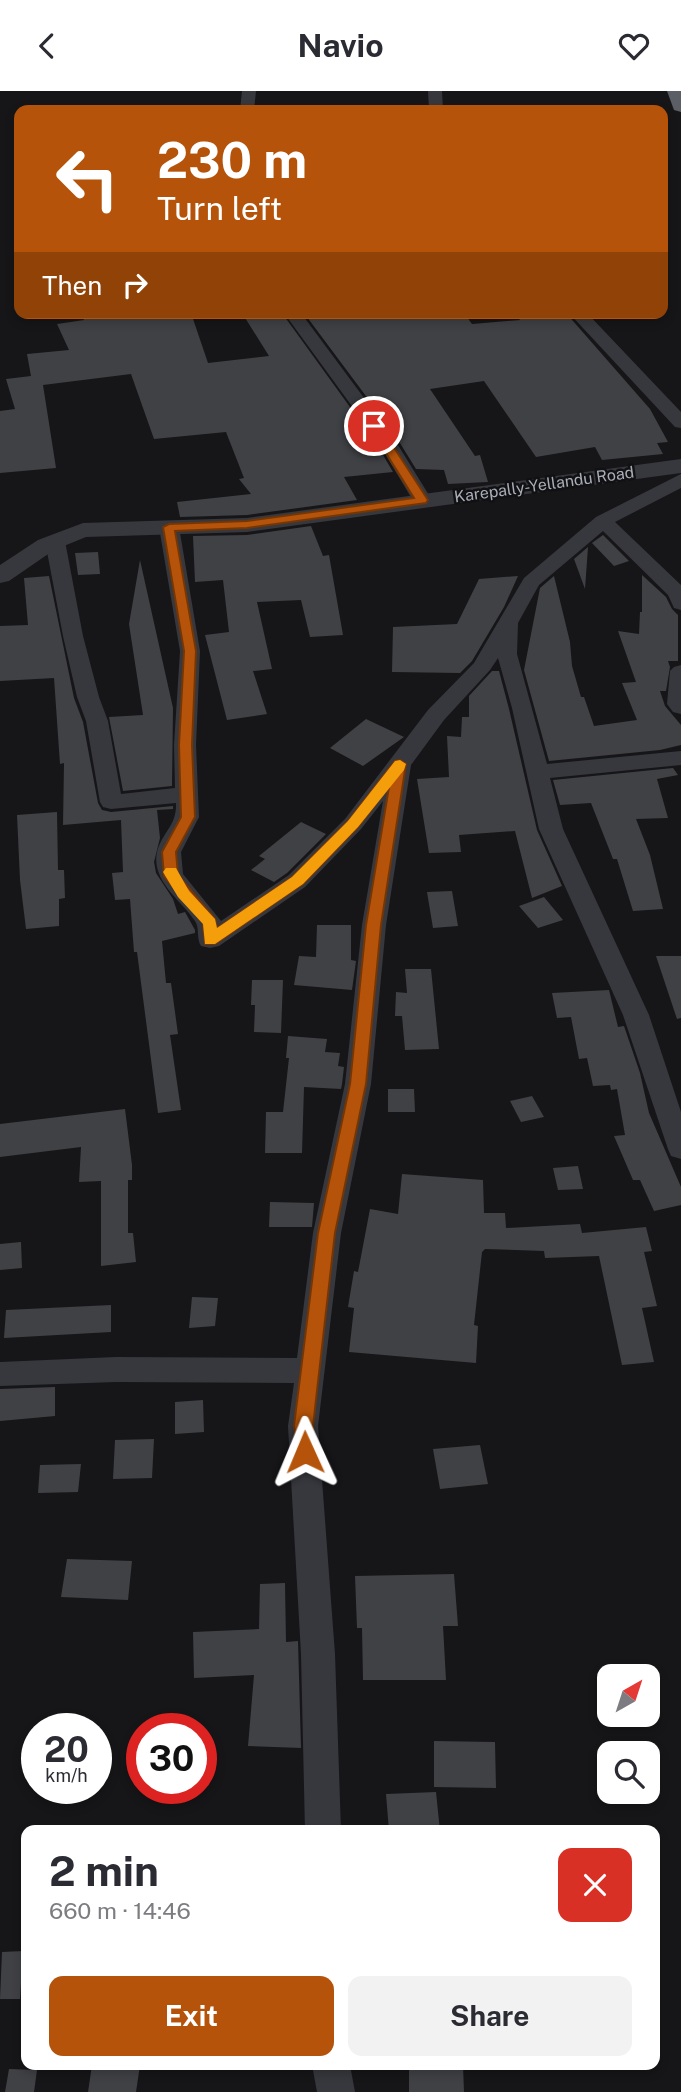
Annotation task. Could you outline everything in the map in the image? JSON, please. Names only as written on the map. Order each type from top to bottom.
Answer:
[{"type":"highway","points":[[677,91],[681,106]]},
{"type":"street","points":[[296,319],[386,441],[422,500]]},
{"type":"street","points":[[583,319],[681,423]]},
{"type":"street","name":"Karepally-Yellandu Road","points":[[0,576],[54,541],[83,530],[247,524],[681,466]]},
{"type":"street","points":[[169,527],[190,651],[185,745],[188,817],[169,852],[171,876],[210,922],[210,940],[298,881],[353,824],[436,715],[483,666],[531,582],[603,521],[681,480]]},
{"type":"street","points":[[603,521],[678,593],[681,604]]},
{"type":"street","points":[[54,541],[73,636],[88,697],[97,721],[111,801],[188,794]]},
{"type":"street","points":[[510,619],[507,654],[551,829],[636,1015],[681,1149]]},
{"type":"street","points":[[681,671],[678,704],[681,707]]},
{"type":"street","points":[[537,772],[681,758]]},
{"type":"street","points":[[323,1825],[318,1654],[303,1426],[327,1233],[358,1084],[374,925],[400,764]]},
{"type":"street","points":[[0,1374],[119,1369],[310,1370]]},
{"type":"street","points":[[332,2070],[336,2092]]},
{"type":"building","points":[[193,319],[208,363],[269,356],[246,319],[286,319],[376,443],[393,472],[344,477],[357,500],[247,515],[180,517],[177,502],[251,494],[239,479],[244,478],[226,432],[154,439],[131,374],[43,385],[56,468],[0,473],[0,411],[15,409],[6,379],[31,376],[27,354],[69,350],[57,324],[84,320]]},
{"type":"building","points":[[308,319],[468,319],[472,324],[519,319],[571,319],[650,409],[668,442],[657,443],[663,454],[602,460],[595,447],[536,457],[484,381],[430,389],[475,456],[480,455],[488,482],[448,484],[444,470],[416,469],[395,435]]},
{"type":"building","points":[[311,526],[323,556],[329,555],[343,635],[310,637],[301,600],[257,602],[272,669],[253,671],[267,714],[227,720],[205,635],[229,632],[223,580],[195,582],[193,536],[247,535]]},
{"type":"building","points":[[603,535],[629,561],[614,566],[592,543]]},
{"type":"building","points":[[588,547],[585,589],[574,559]]},
{"type":"building","points":[[98,552],[100,574],[78,575],[75,553]]},
{"type":"building","points":[[140,560],[173,708],[172,786],[123,791],[109,717],[143,715],[129,624]]},
{"type":"building","points":[[642,575],[666,597],[678,615],[678,661],[668,661],[670,667],[666,691],[660,691],[665,706],[681,725],[681,745],[660,750],[549,761],[524,670],[540,588],[554,576],[570,642],[572,666],[581,697],[584,697],[594,726],[637,720],[622,683],[636,682],[618,631],[639,634]]},
{"type":"building","points":[[49,576],[74,698],[83,722],[98,803],[102,810],[111,812],[173,806],[173,809],[157,810],[160,838],[154,862],[156,873],[173,899],[178,914],[185,912],[195,930],[195,933],[162,941],[166,983],[171,983],[178,1034],[170,1035],[181,1110],[158,1113],[137,952],[134,952],[130,899],[115,900],[112,873],[123,872],[121,820],[63,825],[64,763],[60,764],[54,678],[0,681],[0,626],[28,625],[24,578]]},
{"type":"building","points":[[518,576],[504,607],[472,661],[460,673],[392,672],[393,627],[457,624],[479,579]]},
{"type":"building","points":[[492,671],[499,671],[537,830],[562,886],[532,898],[515,831],[459,835],[461,852],[429,853],[417,779],[449,777],[447,736],[461,737],[462,717],[469,717],[469,696]]},
{"type":"building","points":[[366,719],[404,737],[363,766],[330,748]]},
{"type":"building","points":[[673,768],[678,775],[657,779],[668,818],[636,819],[650,855],[663,909],[633,911],[617,859],[613,859],[591,803],[560,805],[553,780]]},
{"type":"building","points":[[57,812],[58,870],[64,870],[65,898],[59,899],[59,926],[26,929],[20,880],[17,815]]},
{"type":"building","points":[[301,822],[326,834],[287,873],[274,882],[251,870],[265,859],[259,856]]},
{"type":"building","points":[[452,891],[458,926],[433,928],[427,892]]},
{"type":"building","points":[[544,897],[563,920],[538,928],[519,906]]},
{"type":"building","points":[[317,925],[351,925],[351,960],[356,961],[352,990],[294,985],[299,956],[316,957]]},
{"type":"building","points":[[656,956],[681,956],[681,1018],[677,1019]]},
{"type":"building","points":[[405,969],[431,969],[439,1049],[405,1050],[402,1016],[395,1016],[396,992],[407,993]]},
{"type":"building","points":[[252,980],[283,980],[281,1033],[254,1032]]},
{"type":"building","points":[[609,990],[618,1027],[624,1026],[640,1073],[649,1113],[681,1187],[681,1205],[654,1211],[640,1180],[633,1180],[614,1136],[625,1135],[617,1089],[611,1090],[610,1085],[593,1086],[587,1058],[579,1059],[571,1017],[557,1018],[552,993]]},
{"type":"building","points":[[288,1036],[327,1039],[325,1052],[340,1053],[338,1066],[344,1067],[342,1084],[341,1089],[304,1087],[302,1153],[265,1153],[266,1112],[283,1112],[289,1058],[286,1058]]},
{"type":"building","points":[[388,1089],[414,1089],[415,1112],[388,1112]]},
{"type":"building","points":[[532,1096],[544,1117],[521,1122],[510,1101]]},
{"type":"building","points":[[125,1109],[132,1165],[132,1180],[128,1180],[128,1233],[133,1233],[136,1262],[101,1266],[101,1181],[79,1182],[81,1147],[0,1157],[0,1124]]},
{"type":"building","points":[[578,1166],[583,1189],[558,1190],[553,1168]]},
{"type":"building","points":[[402,1174],[483,1180],[484,1213],[505,1213],[506,1228],[580,1224],[582,1233],[646,1227],[652,1251],[644,1252],[657,1306],[642,1308],[654,1362],[622,1365],[599,1256],[545,1258],[544,1251],[485,1249],[482,1252],[474,1325],[478,1326],[476,1363],[349,1352],[354,1308],[348,1307],[370,1209],[398,1214]]},
{"type":"building","points":[[270,1202],[314,1203],[312,1227],[269,1227]]},
{"type":"building","points":[[21,1242],[22,1268],[0,1270],[0,1244]]},
{"type":"building","points":[[192,1297],[218,1298],[215,1326],[189,1328]]},
{"type":"building","points":[[111,1305],[111,1332],[4,1338],[6,1310]]},
{"type":"building","points":[[55,1387],[55,1416],[0,1421],[0,1389]]},
{"type":"building","points":[[203,1400],[204,1432],[175,1434],[175,1402]]},
{"type":"building","points":[[154,1439],[152,1478],[113,1479],[115,1440]]},
{"type":"building","points":[[480,1445],[488,1484],[440,1489],[433,1449]]},
{"type":"building","points":[[81,1464],[78,1492],[38,1493],[40,1465]]},
{"type":"building","points":[[67,1559],[132,1561],[128,1600],[61,1597]]},
{"type":"building","points":[[454,1574],[458,1626],[443,1626],[446,1680],[363,1680],[362,1628],[357,1628],[355,1576]]},
{"type":"building","points":[[285,1583],[286,1642],[298,1641],[301,1748],[248,1746],[254,1675],[194,1678],[193,1632],[259,1629],[260,1584]]},
{"type":"building","points":[[434,1741],[495,1742],[496,1788],[434,1787]]},
{"type":"building","points":[[436,1792],[439,1825],[389,1825],[386,1794]]},
{"type":"building","points":[[21,1951],[20,1999],[0,1999],[2,1952]]},
{"type":"building","points":[[9,2069],[37,2070],[34,2092],[5,2092]]},
{"type":"building","points":[[91,2070],[139,2070],[136,2092],[88,2092]]},
{"type":"building","points":[[409,2070],[463,2070],[464,2092],[409,2092]]},
{"type":"slow traffic","points":[[171,872],[184,894],[210,922],[210,940],[298,881],[353,824],[400,764],[399,767]]},
{"type":"route","points":[[305,1452],[303,1426],[327,1233],[358,1084],[374,925],[400,764],[353,824],[298,881],[210,940],[210,922],[171,876],[169,852],[188,817],[185,745],[190,651],[169,527],[247,524],[422,500],[374,426]]}]
